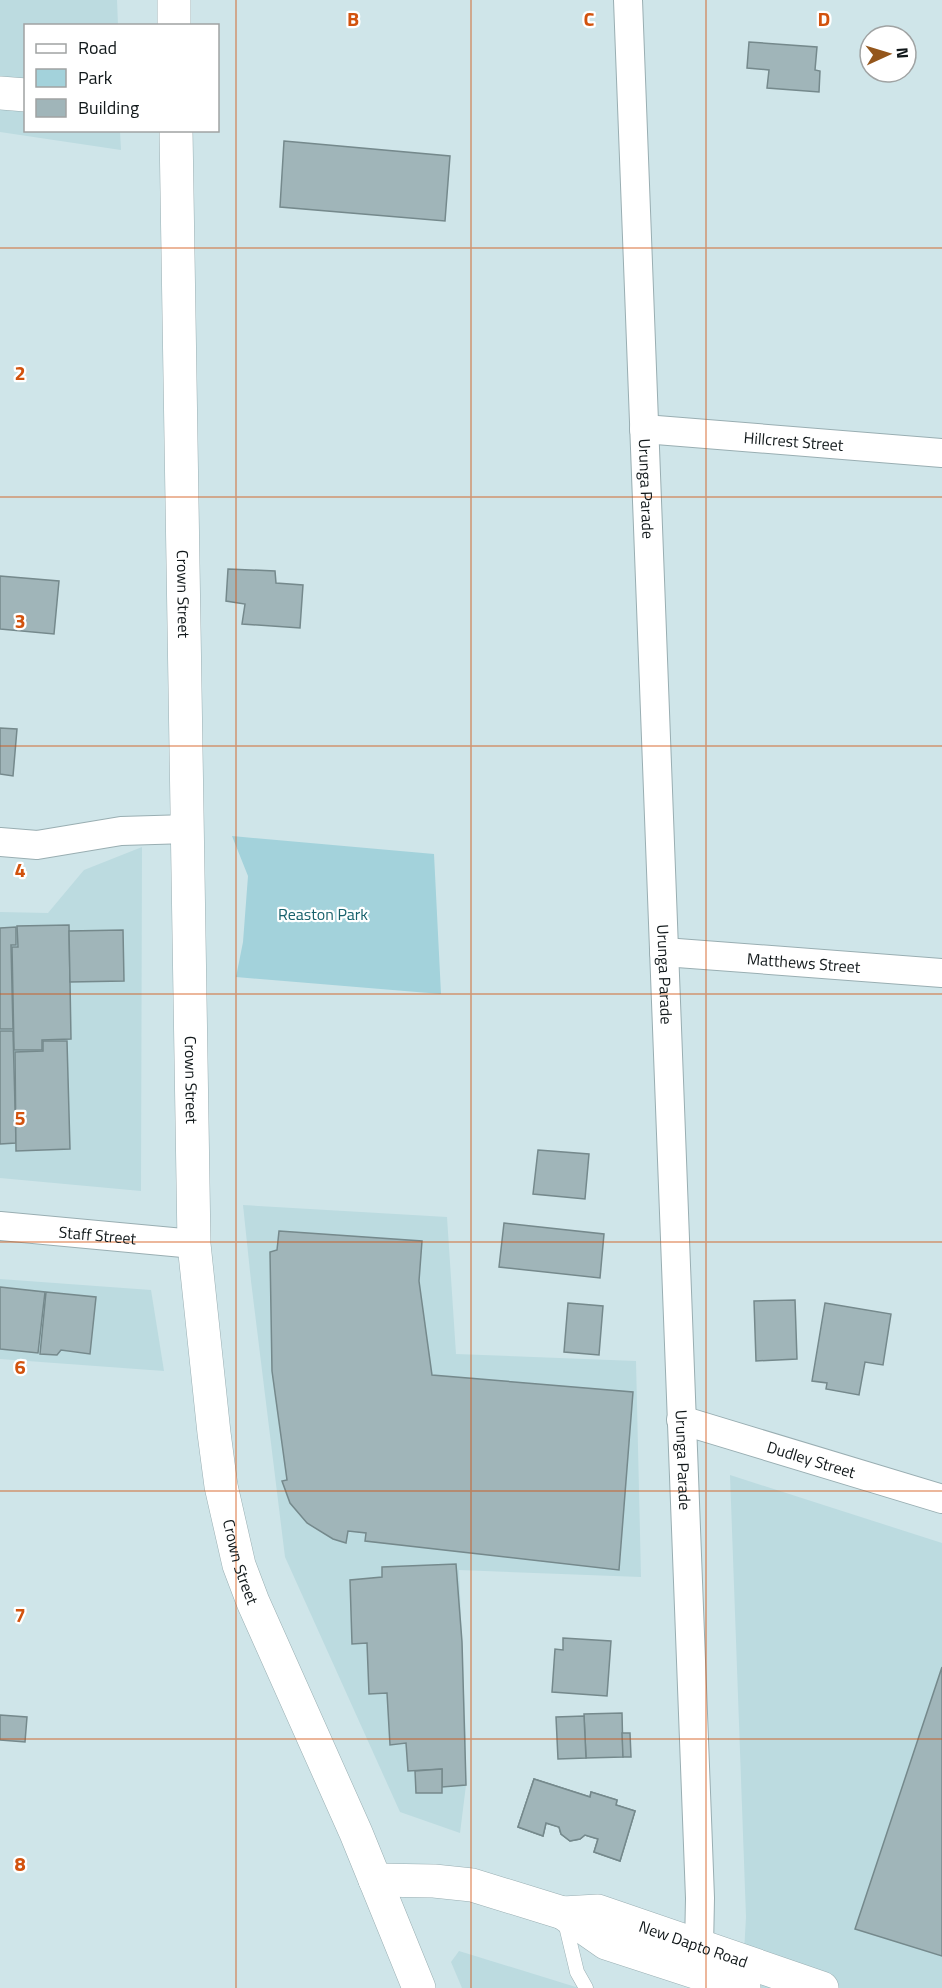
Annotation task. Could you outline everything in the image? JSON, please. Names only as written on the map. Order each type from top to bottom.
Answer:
[{"type":"main road","points":[[174,0],[174,24]]},
{"type":"main road","points":[[0,93],[24,95]]},
{"type":"main road","name":"Crown Street","points":[[176,132],[194,1244],[214,1433],[229,1525],[239,1565],[253,1602],[375,1880],[419,1988]]},
{"type":"main road","name":"New Dapto Road","points":[[375,1880],[434,1881],[472,1885],[563,1913],[606,1943],[744,1988]]},
{"type":"main road","name":"New Dapto Road","points":[[563,1913],[598,1911],[822,1988]]},
{"type":"street","name":"Urunga Parade","points":[[628,0],[699,1947]]},
{"type":"street","name":"Hillcrest Street","points":[[644,429],[942,453]]},
{"type":"street","points":[[0,842],[37,845],[121,831],[188,829]]},
{"type":"street","name":"Matthews Street","points":[[664,952],[942,973]]},
{"type":"street","name":"Staff Street","points":[[0,1226],[194,1244]]},
{"type":"street","name":"Dudley Street","points":[[681,1420],[942,1499]]},
{"type":"lane","points":[[563,1913],[578,1972],[586,1988]]},
{"type":"shaded area","points":[[0,0],[117,0],[118,24],[24,24],[24,132],[120,132],[121,150],[0,132]]},
{"type":"shaded area","points":[[142,847],[141,1191],[0,1178],[0,912],[48,913],[84,870]]},
{"type":"shaded area","points":[[243,1205],[447,1217],[456,1354],[636,1361],[641,1577],[459,1570],[466,1739],[466,1785],[460,1833],[400,1812],[285,1557]]},
{"type":"shaded area","points":[[0,1279],[151,1290],[164,1371],[0,1359]]},
{"type":"shaded area","points":[[730,1475],[942,1543],[942,1988],[742,1988],[746,1917]]},
{"type":"shaded area","points":[[459,1951],[579,1988],[462,1988],[451,1962]]},
{"type":"green space","name":"Reaston Park","points":[[232,836],[434,854],[441,994],[236,977],[243,942],[248,876]]},
{"type":"building","points":[[749,42],[817,47],[815,70],[820,71],[819,92],[767,88],[769,70],[747,68]]},
{"type":"building","points":[[284,141],[450,156],[445,221],[280,207]]},
{"type":"building","points":[[228,569],[275,571],[276,583],[303,585],[300,628],[242,624],[245,604],[226,601]]},
{"type":"building","points":[[0,576],[59,581],[54,634],[0,629]]},
{"type":"building","points":[[0,728],[17,729],[13,776],[0,774]]},
{"type":"building","points":[[69,925],[71,1039],[42,1040],[42,1050],[14,1050],[12,947],[18,947],[17,926]]},
{"type":"building","points":[[16,927],[16,945],[11,945],[13,1029],[0,1029],[0,928]]},
{"type":"building","points":[[123,930],[124,981],[70,982],[69,931]]},
{"type":"building","points":[[0,1031],[13,1031],[16,1143],[0,1144]]},
{"type":"building","points":[[43,1041],[67,1041],[70,1149],[16,1151],[15,1052],[43,1051]]},
{"type":"building","points":[[538,1150],[589,1154],[585,1199],[533,1194]]},
{"type":"building","points":[[504,1223],[604,1234],[600,1278],[499,1267]]},
{"type":"building","points":[[279,1231],[422,1241],[419,1281],[432,1375],[633,1392],[619,1570],[365,1541],[366,1533],[348,1531],[346,1543],[333,1539],[307,1523],[290,1503],[282,1481],[287,1480],[272,1371],[270,1252],[277,1250]]},
{"type":"building","points":[[0,1287],[45,1292],[38,1353],[0,1349]]},
{"type":"building","points":[[46,1292],[96,1297],[90,1354],[61,1350],[57,1355],[40,1354]]},
{"type":"building","points":[[795,1300],[797,1359],[756,1361],[754,1301]]},
{"type":"building","points":[[568,1303],[603,1306],[599,1355],[564,1352]]},
{"type":"building","points":[[825,1303],[891,1314],[883,1365],[865,1362],[859,1395],[826,1389],[827,1383],[812,1381]]},
{"type":"building","points":[[456,1564],[462,1642],[466,1785],[442,1787],[442,1769],[408,1771],[406,1743],[390,1745],[387,1693],[369,1694],[367,1643],[352,1644],[350,1580],[382,1577],[382,1567]]},
{"type":"building","points":[[563,1638],[611,1641],[607,1696],[552,1692],[555,1649],[563,1650]]},
{"type":"building","points":[[942,1667],[942,1956],[855,1929]]},
{"type":"building","points":[[622,1713],[623,1757],[586,1758],[584,1714]]},
{"type":"building","points":[[0,1715],[27,1717],[25,1742],[0,1740]]},
{"type":"building","points":[[584,1716],[586,1758],[558,1759],[556,1717]]},
{"type":"building","points":[[622,1733],[630,1733],[631,1757],[623,1757]]},
{"type":"building","points":[[442,1769],[442,1793],[416,1793],[415,1771]]},
{"type":"building","points":[[534,1779],[590,1797],[591,1792],[617,1800],[616,1805],[635,1811],[620,1861],[594,1852],[598,1839],[585,1835],[580,1839],[570,1841],[561,1834],[559,1827],[546,1823],[543,1836],[518,1827]]},
{"type":"building","points":[[534,1779],[590,1797],[591,1792],[617,1800],[616,1805],[635,1811],[620,1861],[594,1852],[598,1839],[585,1835],[580,1839],[570,1841],[561,1834],[559,1827],[546,1823],[543,1836],[518,1827]]}]
